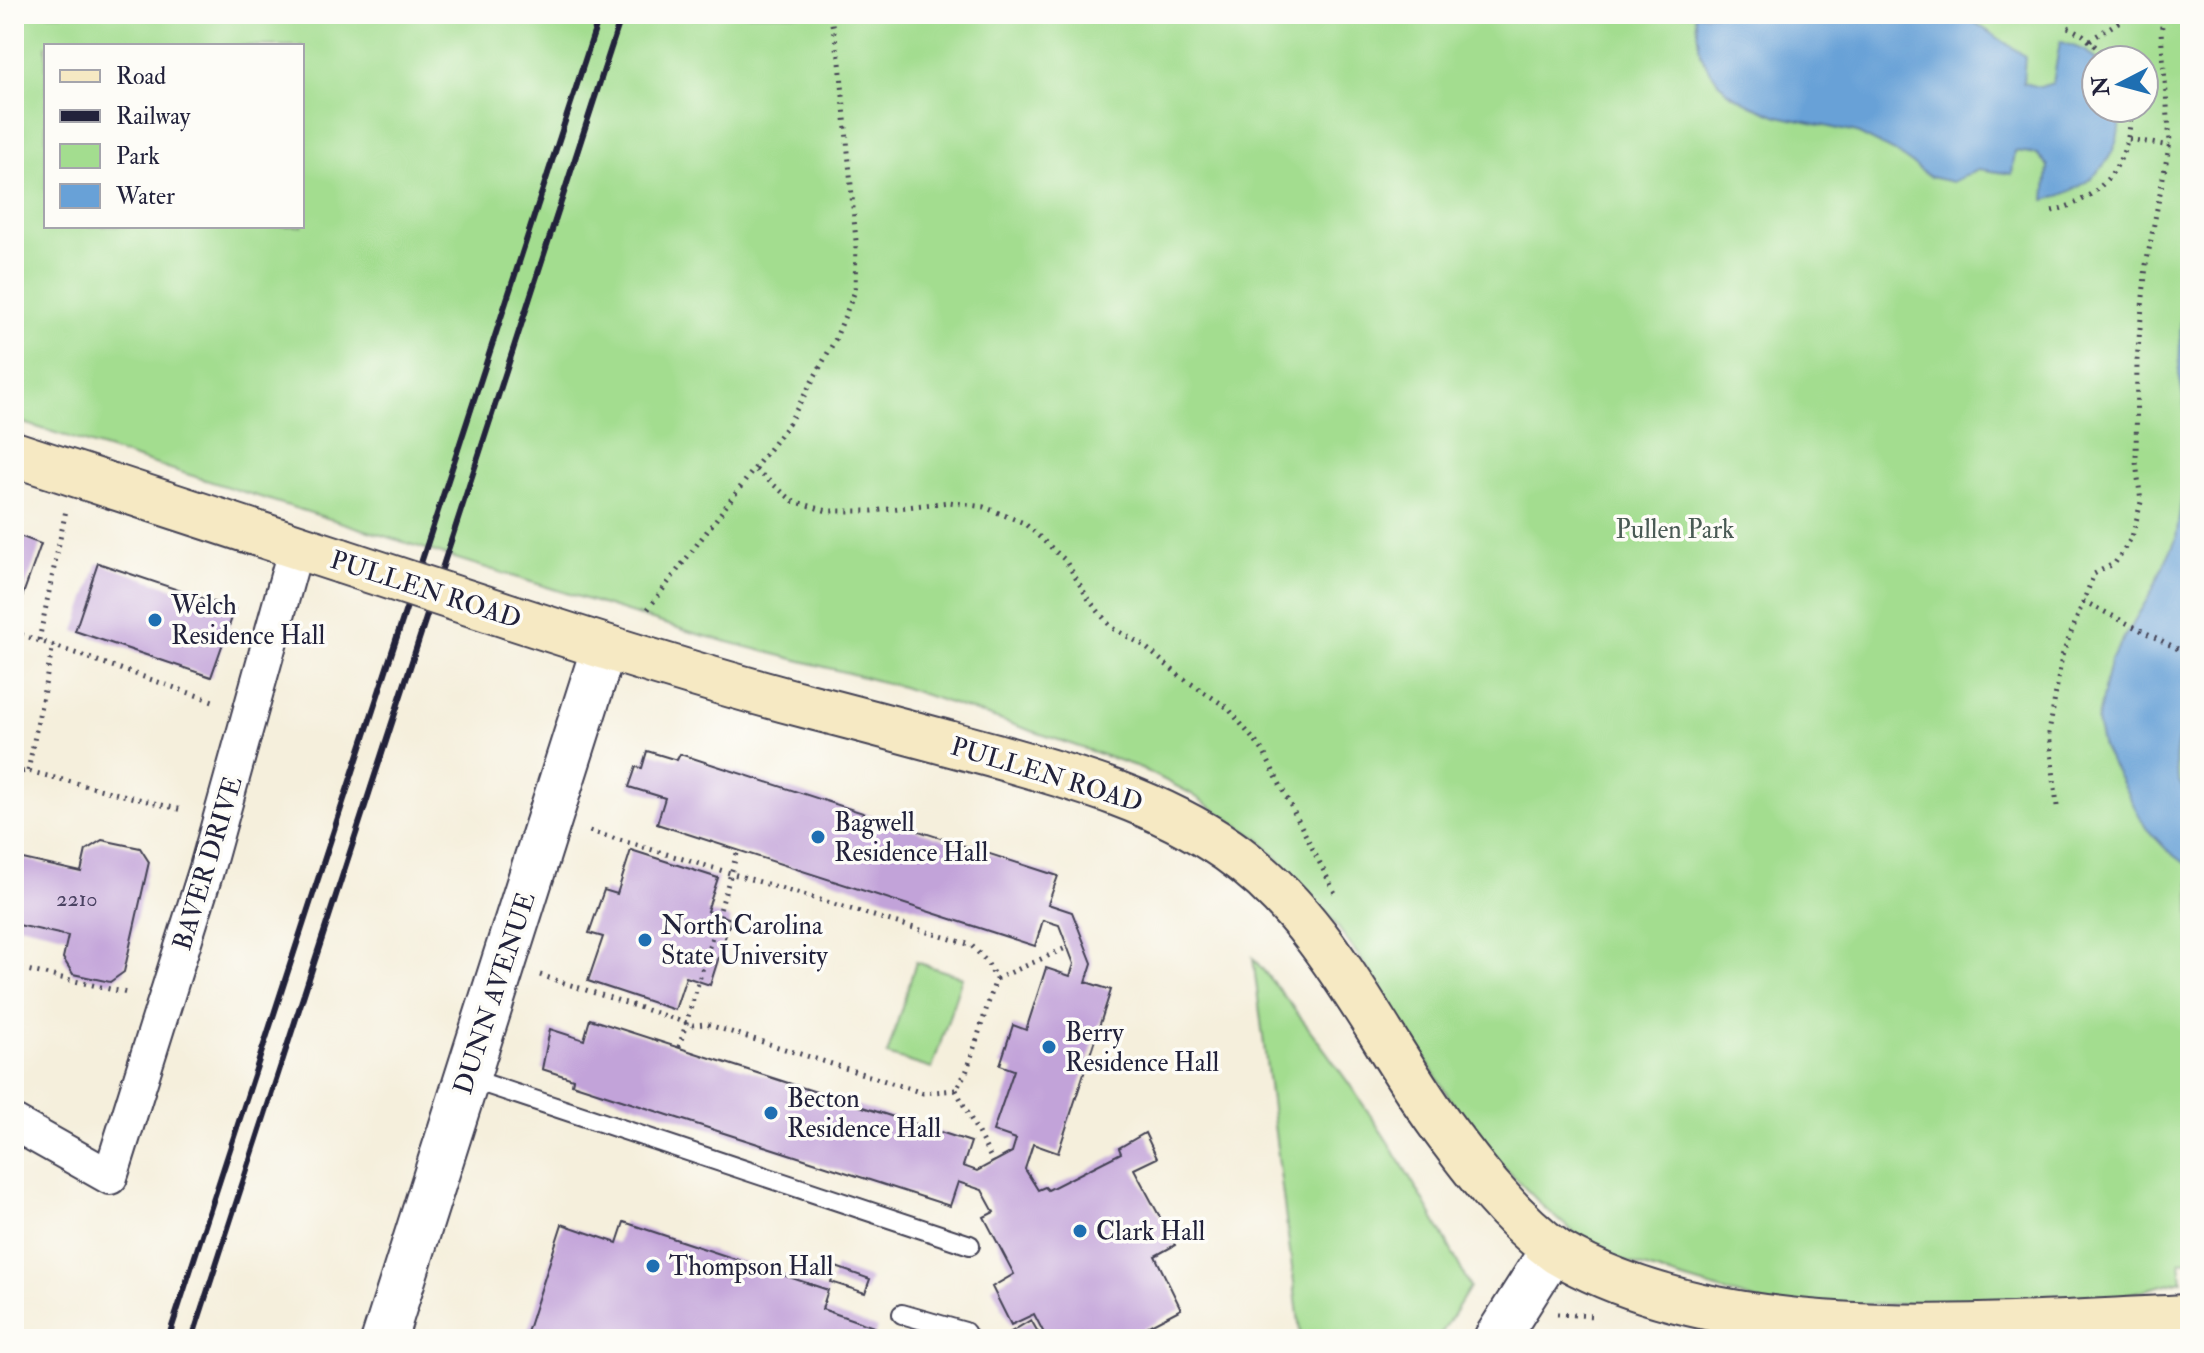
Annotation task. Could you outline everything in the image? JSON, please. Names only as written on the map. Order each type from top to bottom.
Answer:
[{"type":"main road","name":"PULLEN ROAD","points":[[14,454],[604,647],[1115,791],[1177,818],[1232,853],[1286,902],[1322,944],[1437,1120],[1491,1191],[1553,1249],[1592,1275],[1681,1310],[1775,1330],[1907,1332],[2187,1317]]},
{"type":"street","name":"BAVER DRIVE","points":[[14,1123],[110,1177],[206,871],[296,547]]},
{"type":"street","name":"DUNN AVENUE","points":[[384,1339],[604,647]]},
{"type":"street","points":[[1496,1339],[1553,1249]]},
{"type":"lane","points":[[468,1078],[970,1245]]},
{"type":"lane","points":[[902,1314],[965,1332],[969,1339]]},
{"type":"path","points":[[648,609],[789,423],[835,340],[855,291],[856,241],[840,62],[831,14]]},
{"type":"path","points":[[2090,40],[2131,14]]},
{"type":"path","points":[[2057,806],[2049,733],[2062,656],[2094,574],[2115,563],[2132,537],[2141,502],[2136,462],[2137,360],[2146,265],[2170,146],[2161,32],[2164,14]]},
{"type":"path","points":[[2068,27],[2094,44]]},
{"type":"path","points":[[2052,211],[2084,201],[2098,191],[2119,164],[2129,139],[2130,124]]},
{"type":"path","points":[[2129,139],[2170,146]]},
{"type":"path","points":[[756,470],[793,501],[827,511],[873,511],[949,502],[984,507],[1024,523],[1065,560],[1089,600],[1112,628],[1143,645],[1181,677],[1228,708],[1263,751],[1316,855]]},
{"type":"path","points":[[39,640],[66,509]]},
{"type":"path","points":[[2083,601],[2190,655]]},
{"type":"path","points":[[14,632],[213,701]]},
{"type":"path","points":[[28,771],[53,645]]},
{"type":"path","points":[[14,773],[28,771],[182,810]]},
{"type":"path","points":[[578,827],[971,945],[996,979]]},
{"type":"path","points":[[679,1047],[738,850]]},
{"type":"path","points":[[956,1090],[967,1070],[996,979],[1068,947]]},
{"type":"path","points":[[14,967],[127,993]]},
{"type":"path","points":[[532,972],[685,1022],[706,1024],[923,1093],[956,1090]]},
{"type":"path","points":[[956,1090],[993,1162]]},
{"type":"path","points":[[2181,1272],[2190,1272]]},
{"type":"path","points":[[1552,1316],[1577,1313],[1603,1318]]},
{"type":"green space","name":"Pullen Park","points":[[14,14],[2190,14],[2190,1261],[2180,1262],[2182,1280],[2094,1303],[1771,1305],[1613,1258],[1585,1242],[1546,1209],[1474,1137],[1373,976],[1326,911],[1260,840],[1190,793],[1141,768],[902,687],[697,634],[14,420]]},
{"type":"green space","points":[[1253,958],[1314,1035],[1371,1116],[1424,1201],[1470,1287],[1438,1339],[1301,1339]]},
{"type":"green space","points":[[916,962],[962,977],[932,1069],[887,1055]]},
{"type":"water","points":[[1695,14],[1962,14],[2025,56],[2023,83],[2040,87],[2053,83],[2060,41],[2080,49],[2080,124],[2119,124],[2116,142],[2101,169],[2089,179],[2076,188],[2045,200],[2048,166],[2037,154],[2015,151],[2012,174],[1978,169],[1953,182],[1930,177],[1895,152],[1857,133],[1778,116],[1751,105],[1727,92],[1700,53]]},
{"type":"water","points":[[2190,291],[2190,711],[2178,743],[2176,766],[2178,777],[2190,796],[2190,867],[2166,849],[2146,828],[2103,748],[2097,722],[2110,661],[2151,593],[2176,539],[2186,468],[2188,426],[2179,373],[2181,319]]},
{"type":"building","points":[[14,534],[41,544],[17,611],[14,610]]},
{"type":"building","name":"Welch Residence Hall","points":[[98,563],[235,609],[211,677],[75,631]]},
{"type":"building","points":[[647,751],[677,760],[680,754],[1058,876],[1048,904],[1072,912],[1092,963],[1086,982],[1111,990],[1058,1153],[1033,1144],[1025,1169],[1038,1190],[1045,1187],[1048,1190],[1121,1153],[1119,1148],[1145,1133],[1157,1158],[1134,1169],[1175,1245],[1155,1256],[1181,1309],[1124,1339],[1047,1339],[1034,1314],[1011,1325],[992,1287],[1014,1274],[984,1217],[994,1212],[982,1190],[958,1182],[950,1206],[572,1084],[573,1079],[542,1069],[550,1029],[584,1040],[590,1019],[971,1142],[963,1166],[977,1171],[1012,1152],[1016,1139],[993,1131],[1014,1070],[1000,1065],[1013,1025],[1026,1030],[1046,968],[1070,976],[1074,964],[1059,925],[1043,920],[1035,946],[657,824],[665,798],[629,787],[636,767],[642,768]]},
{"type":"building","points":[[102,840],[140,848],[149,862],[124,972],[110,982],[73,974],[63,958],[68,936],[14,924],[14,857],[81,872],[86,850]]},
{"type":"building","points":[[631,850],[718,878],[707,911],[731,919],[710,985],[686,977],[675,1010],[588,981],[603,937],[589,933],[604,890],[617,894]]},
{"type":"building","name":"Thompson Hall","points":[[624,1222],[828,1290],[822,1309],[877,1328],[873,1339],[525,1339],[562,1224],[617,1243]]},
{"type":"building","points":[[836,1267],[870,1279],[865,1293],[831,1282]]},
{"type":"building","points":[[1031,1320],[1042,1339],[1009,1339],[1006,1335]]},
{"type":"railway","points":[[168,1339],[600,14]]},
{"type":"railway","points":[[192,1339],[622,14]]},
{"type":"place","name":"Welch Residence Hall","points":[[155,620]]},
{"type":"place","name":"Bagwell Residence Hall","points":[[818,837]]},
{"type":"place","name":"North Carolina State University","points":[[645,940]]},
{"type":"place","name":"Berry Residence Hall","points":[[1049,1047]]},
{"type":"place","name":"Becton Residence Hall","points":[[771,1113]]},
{"type":"place","name":"Clark Hall","points":[[1080,1231]]},
{"type":"place","name":"Thompson Hall","points":[[653,1266]]}]
